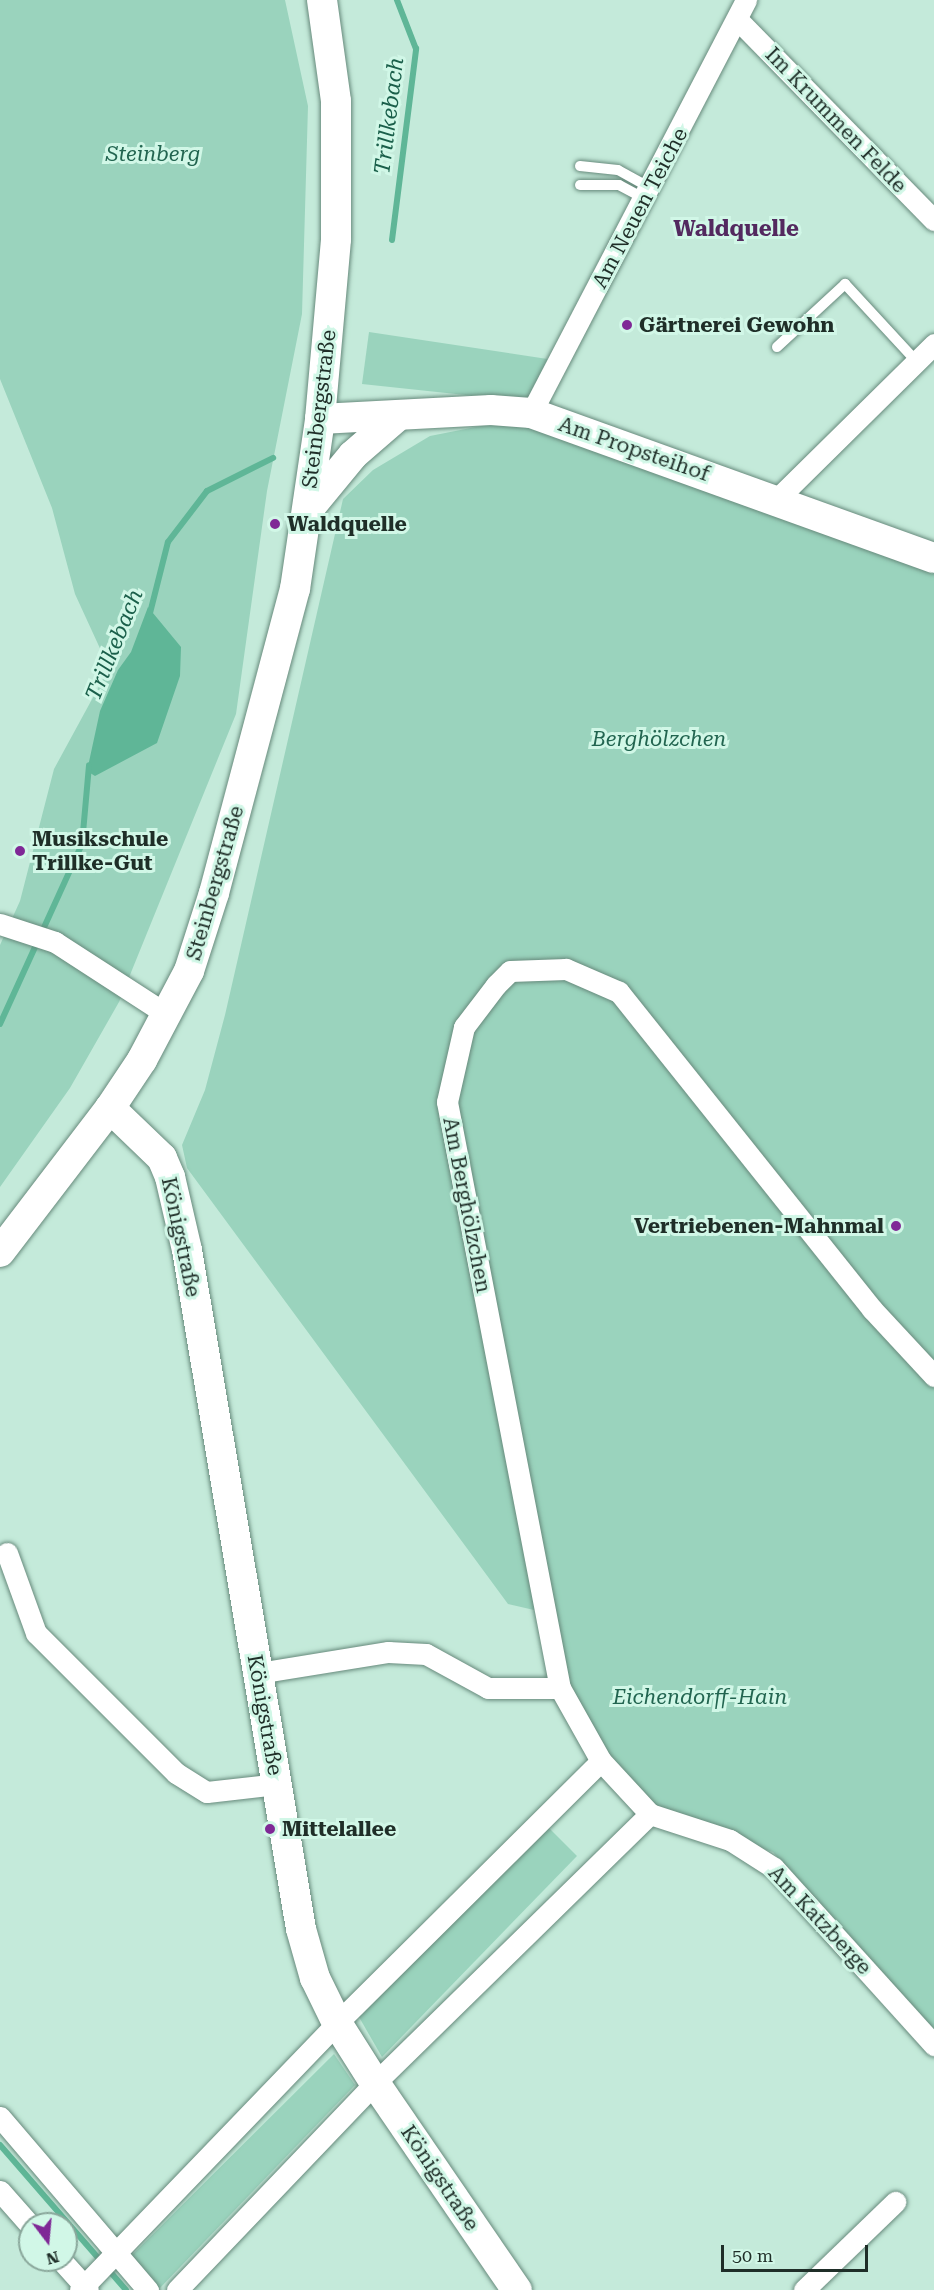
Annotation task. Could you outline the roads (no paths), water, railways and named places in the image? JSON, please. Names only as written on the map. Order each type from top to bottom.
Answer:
[{"type":"street","name":"Steinbergstraße","points":[[0,1252],[110,1108],[168,1015],[189,971],[214,893],[295,589],[320,419],[339,170],[333,63],[322,0]]},
{"type":"street","name":"Am Neuen Teiche","points":[[531,413],[648,193],[738,20],[746,0]]},
{"type":"street","name":"Im Krummen Felde","points":[[738,20],[934,220]]},
{"type":"street","points":[[776,500],[934,344]]},
{"type":"street","name":"Am Propsteihof","points":[[320,419],[491,410],[531,413],[934,558]]},
{"type":"street","points":[[306,513],[353,455],[398,416]]},
{"type":"street","points":[[0,924],[28,930],[54,942],[168,1015]]},
{"type":"street","name":"Am Berghölzchen","points":[[601,1761],[560,1688],[447,1102],[464,1027],[510,971],[566,969],[619,993],[872,1309],[934,1376]]},
{"type":"street","name":"Königstraße","points":[[110,1108],[162,1158],[170,1177],[187,1250],[301,1929],[315,1978],[337,2023],[375,2083],[517,2290]]},
{"type":"street","points":[[7,1553],[36,1633],[176,1773],[207,1791],[276,1784]]},
{"type":"street","points":[[258,1673],[388,1652],[426,1654],[488,1688],[560,1688]]},
{"type":"street","points":[[71,2272],[84,2289],[337,2023],[601,1761]]},
{"type":"street","name":"Am Katzberge","points":[[601,1761],[650,1814],[730,1840],[774,1868],[934,2045]]},
{"type":"street","points":[[177,2290],[375,2083],[650,1814]]},
{"type":"street","points":[[0,2117],[148,2290]]},
{"type":"street","points":[[0,2191],[19,2212]]},
{"type":"street","points":[[804,2290],[895,2202]]},
{"type":"lane","points":[[580,166],[618,170],[648,193]]},
{"type":"lane","points":[[580,185],[619,184],[648,193]]},
{"type":"lane","points":[[777,347],[845,284],[916,361]]},
{"type":"waterway","name":"Trillkebach","points":[[392,240],[416,49],[397,0]]},
{"type":"waterway","name":"Trillkebach","points":[[149,617],[168,542],[207,491],[273,458]]},
{"type":"waterway","name":"Trillkebach","points":[[0,1024],[82,844],[89,765]]},
{"type":"waterway","name":"Trillkebach","points":[[0,2145],[126,2290]]},
{"type":"place","name":"Gärtnerei Gewohn","points":[[627,325]]},
{"type":"place","name":"Waldquelle","points":[[275,524]]},
{"type":"place","name":"Musikschule Trillke-Gut","points":[[20,851]]},
{"type":"place","name":"Vertriebenen-Mahnmal","points":[[896,1226]]},
{"type":"place","name":"Mittelallee","points":[[270,1829]]},
{"type":"district","name":"Waldquelle","points":[[736,229]]},
{"type":"park label","name":"Steinberg","points":[[153,154]]},
{"type":"park label","name":"Berghölzchen","points":[[659,739]]},
{"type":"park label","name":"Eichendorff-Hain","points":[[700,1697]]}]
